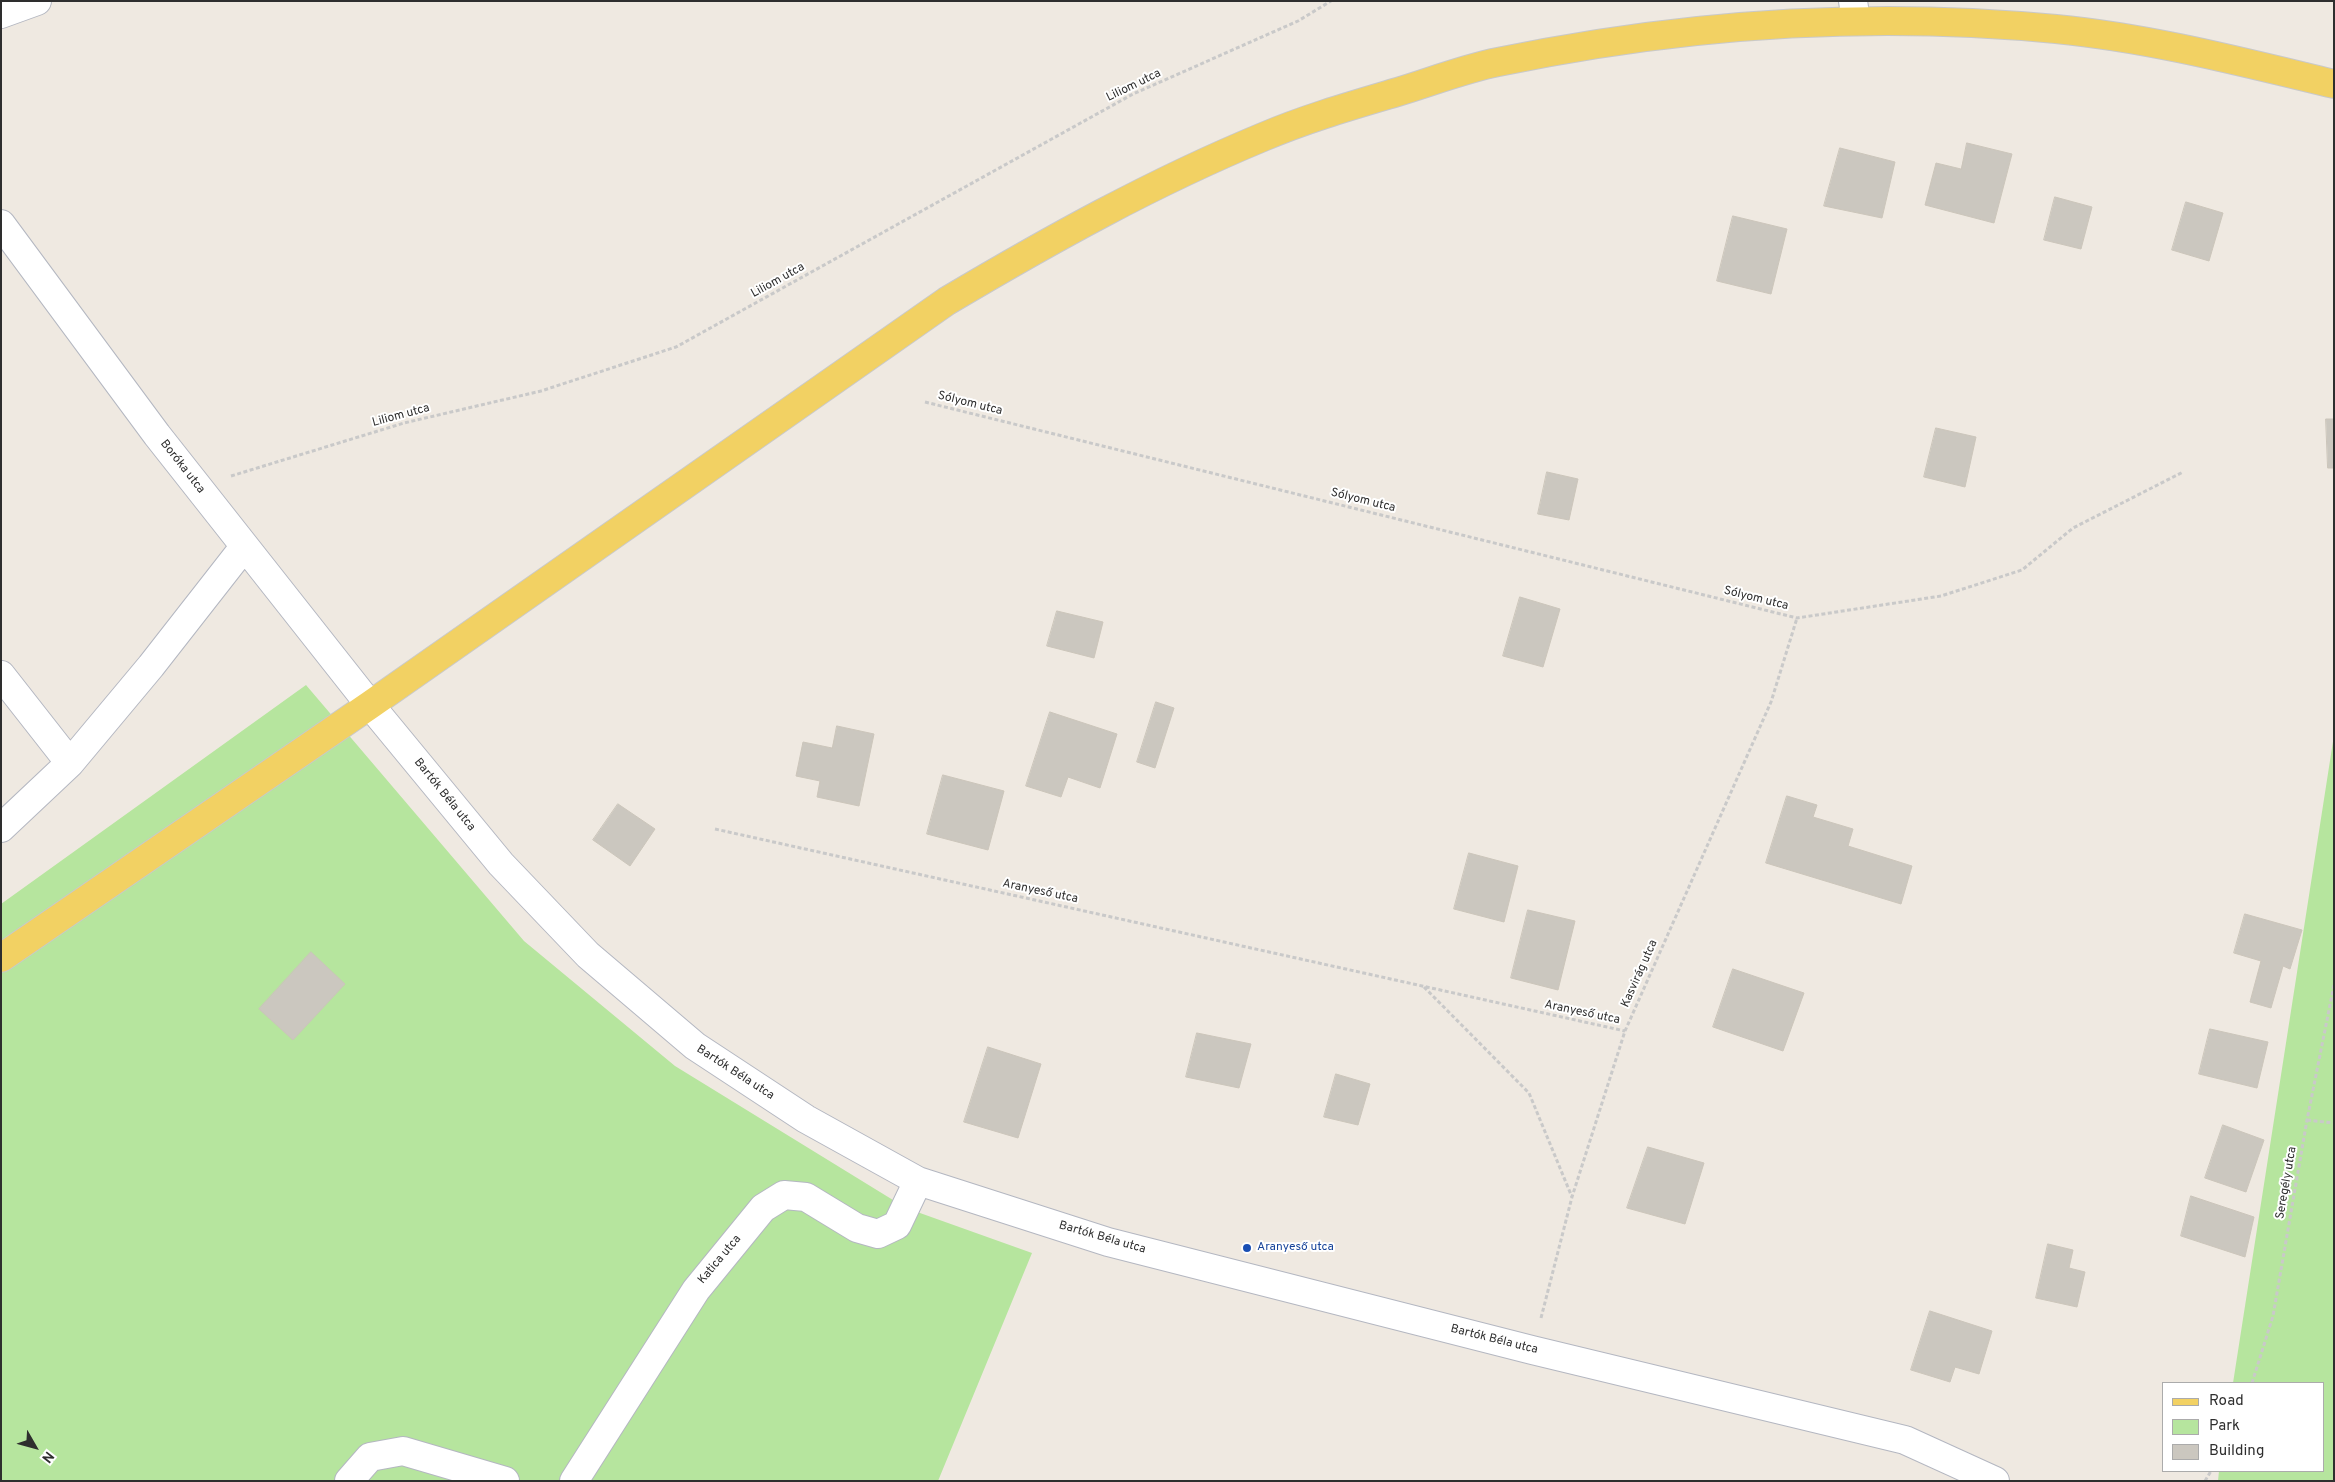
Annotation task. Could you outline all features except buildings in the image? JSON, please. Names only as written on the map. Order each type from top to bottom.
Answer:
[{"type":"main road","points":[[1,958],[370,705],[947,301],[1042,244],[1118,203],[1266,135],[1331,112],[1495,62],[1611,43],[1855,11],[1956,22],[2059,29],[2186,49],[2334,84]]},
{"type":"street","points":[[1,14],[37,1]]},
{"type":"street","name":"Boróka utca","points":[[1,224],[157,435],[370,705]]},
{"type":"street","points":[[1,828],[70,763],[151,666],[244,547]]},
{"type":"street","points":[[1,675],[70,763]]},
{"type":"street","name":"Bartók Béla utca","points":[[370,705],[501,864],[588,955],[695,1046],[806,1119],[918,1181],[1108,1242],[1532,1350],[1905,1440],[1995,1481]]},
{"type":"street","name":"Katica utca","points":[[574,1481],[696,1290],[763,1208],[784,1196],[806,1197],[857,1228],[878,1234],[897,1225],[918,1181]]},
{"type":"street","points":[[349,1481],[370,1457],[403,1451],[505,1481]]},
{"type":"path","name":"Liliom utca","points":[[197,486],[404,423],[541,391],[676,347],[1133,94],[1298,21],[1331,1]]},
{"type":"path","name":"Sólyom utca","points":[[925,402],[1797,618]]},
{"type":"path","points":[[1797,618],[1941,596],[2022,570],[2074,528],[2183,472]]},
{"type":"path","name":"Kasvirág utca","points":[[1532,1350],[1572,1197],[1625,1031],[1771,702],[1797,618]]},
{"type":"path","name":"Aranyeső utca","points":[[715,829],[1625,1031]]},
{"type":"path","name":"Seregély utca","points":[[2252,1382],[2273,1316],[2307,1120],[2334,985]]},
{"type":"path","points":[[1424,986],[1530,1093],[1572,1197]]},
{"type":"path","points":[[2307,1120],[2334,1123]]},
{"type":"green space","points":[[306,685],[524,941],[675,1066],[906,1208],[1032,1253],[938,1481],[1,1481],[1,904]]},
{"type":"green space","points":[[2334,735],[2334,1481],[2218,1481],[2219,1472],[2325,1472],[2325,1382],[2233,1382]]},
{"type":"place","name":"Aranyeső utca","points":[[1247,1248]]}]
